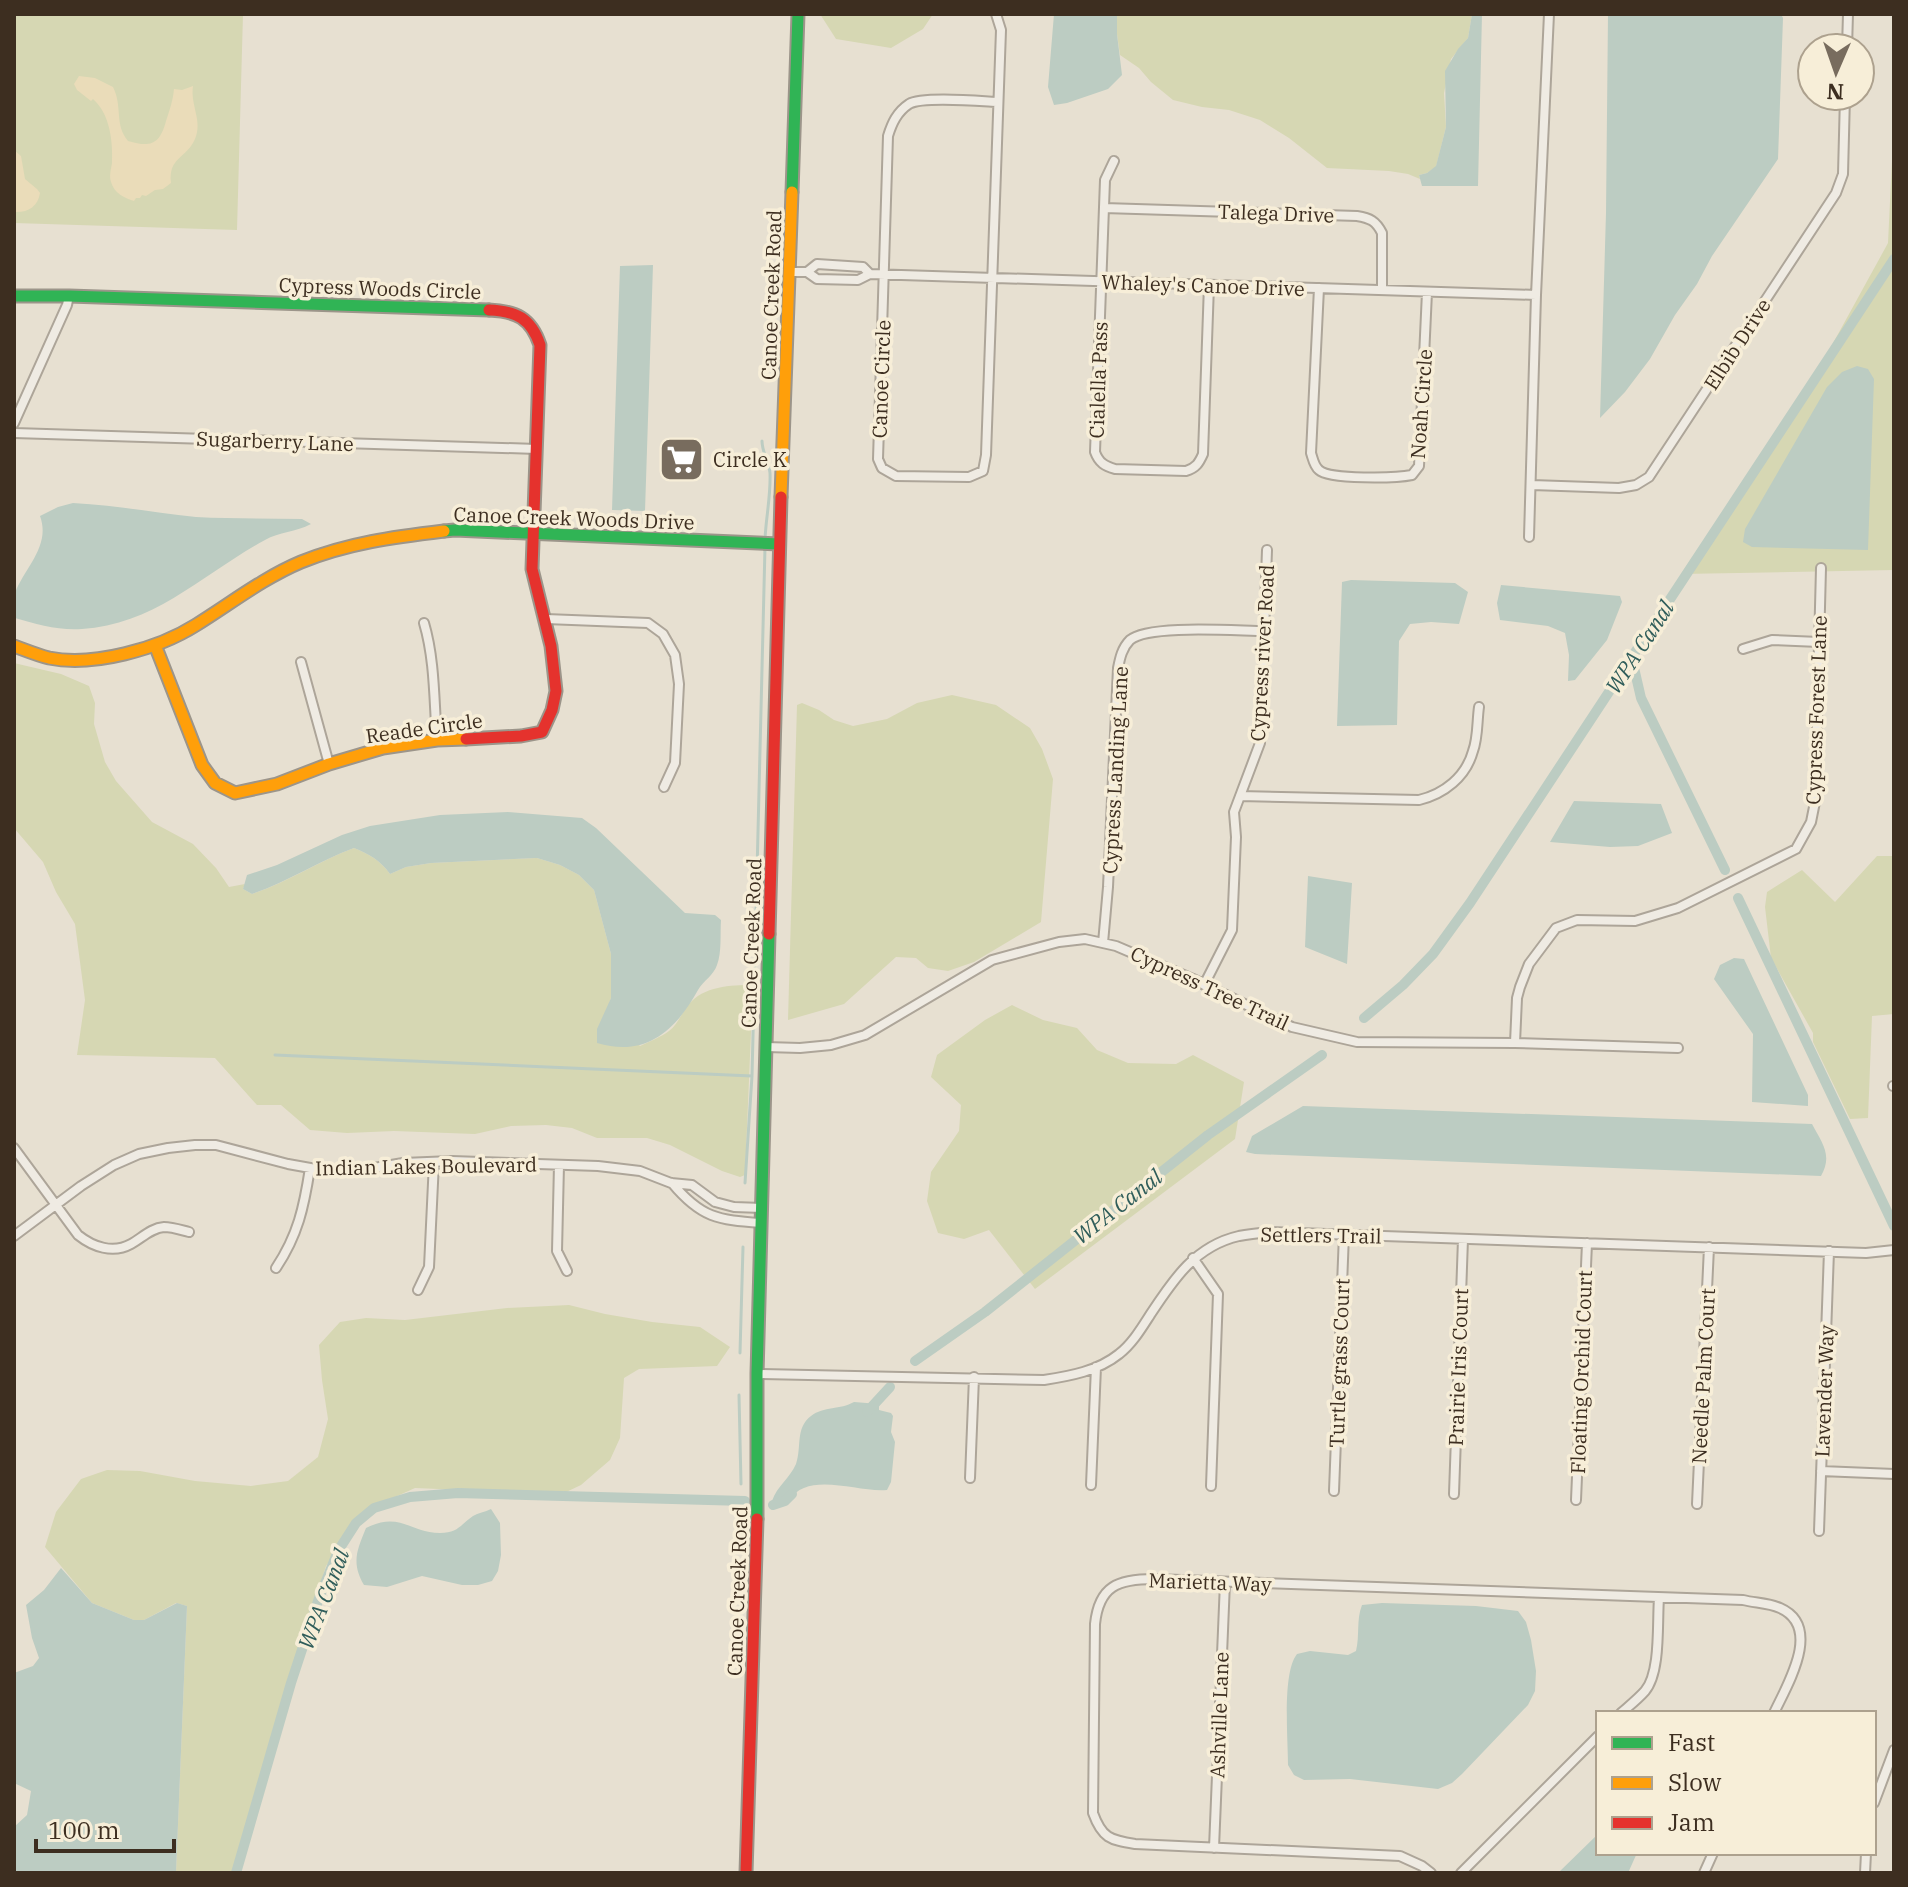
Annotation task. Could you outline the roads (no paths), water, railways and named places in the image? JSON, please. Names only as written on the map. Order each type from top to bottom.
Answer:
[{"type":"street","name":"Canoe Creek Road","points":[[746,1873],[757,1532],[757,1374],[779,544],[798,14]]},
{"type":"street","name":"Canoe Circle","points":[[996,14],[1001,30],[983,471],[969,477],[896,476],[882,468],[878,459],[888,136],[899,112],[911,103],[923,100],[998,102]]},
{"type":"street","points":[[1529,537],[1549,14]]},
{"type":"street","name":"Elbib Drive","points":[[1532,485],[1619,488],[1636,485],[1649,477],[1836,193],[1843,174],[1845,112]]},
{"type":"street","name":"Cialella Pass","points":[[1114,161],[1105,180],[1095,452],[1105,466],[1186,471],[1199,462],[1203,454],[1209,285]]},
{"type":"street","name":"Talega Drive","points":[[1104,208],[1370,218],[1382,233],[1382,290]]},
{"type":"street","name":"Whaley's Canoe Drive","points":[[807,272],[817,264],[863,267],[870,274]]},
{"type":"street","name":"Whaley's Canoe Drive","points":[[790,272],[807,272],[817,279],[858,280],[870,274],[884,274],[1536,295]]},
{"type":"street","name":"Noah Circle","points":[[1319,288],[1311,453],[1314,464],[1321,472],[1333,476],[1401,478],[1412,475],[1419,466],[1427,292]]},
{"type":"street","name":"Cypress Woods Circle","points":[[14,296],[506,311],[524,318],[535,330],[540,345],[532,533]]},
{"type":"street","points":[[14,423],[69,296]]},
{"type":"street","name":"Sugarberry Lane","points":[[14,433],[537,449]]},
{"type":"street","name":"Canoe Creek Woods Drive","points":[[14,646],[50,658],[98,660],[155,645],[192,628],[264,581],[299,563],[350,545],[455,530],[779,544]]},
{"type":"street","name":"Reade Circle","points":[[155,645],[202,765],[215,783],[235,793],[277,784],[383,748],[437,740],[542,732],[557,695],[554,654],[546,619],[536,596],[532,533]]},
{"type":"street","name":"Cypress river Road","points":[[1204,985],[1232,930],[1236,837],[1234,812],[1260,743],[1267,550]]},
{"type":"street","name":"Cypress Forest Lane","points":[[1515,1043],[1520,987],[1529,964],[1556,928],[1577,920],[1635,921],[1678,908],[1796,849],[1811,822],[1815,802],[1821,568]]},
{"type":"street","points":[[546,619],[648,623],[663,634],[675,655],[679,684],[675,763],[664,787]]},
{"type":"street","points":[[424,623],[429,638],[437,740]]},
{"type":"street","name":"Cypress Landing Lane","points":[[1103,943],[1118,668],[1123,649],[1132,638],[1144,632],[1265,631]]},
{"type":"street","points":[[1743,649],[1772,640],[1819,642]]},
{"type":"street","points":[[301,662],[329,764]]},
{"type":"street","points":[[1240,796],[1419,800],[1434,796],[1452,785],[1473,752],[1479,707]]},
{"type":"street","name":"Cypress Tree Trail","points":[[766,1047],[831,1045],[865,1035],[992,960],[1059,942],[1085,939],[1116,946],[1292,1027],[1357,1042],[1678,1048]]},
{"type":"street","name":"Indian Lakes Boulevard","points":[[14,1236],[114,1165],[139,1154],[168,1148],[216,1145],[327,1171],[434,1162],[598,1166],[640,1171],[671,1183],[692,1185],[715,1202],[734,1207],[762,1208]]},
{"type":"street","points":[[14,1148],[78,1235],[90,1244],[117,1249],[129,1246],[152,1230],[165,1227],[189,1232]]},
{"type":"street","points":[[418,1290],[429,1267],[434,1162]]},
{"type":"street","points":[[559,1165],[557,1251],[567,1271]]},
{"type":"street","points":[[276,1268],[287,1251],[304,1208],[310,1168]]},
{"type":"street","name":"Indian Lakes Boulevard","points":[[671,1183],[684,1198],[713,1217],[761,1223]]},
{"type":"street","name":"Settlers Trail","points":[[757,1374],[1044,1380],[1075,1376],[1119,1355],[1136,1336],[1174,1278],[1193,1258],[1211,1246],[1238,1236],[1270,1232],[1866,1253],[1894,1250]]},
{"type":"street","name":"Turtle grass Court","points":[[1334,1491],[1344,1234]]},
{"type":"street","name":"Prairie Iris Court","points":[[1454,1494],[1463,1239]]},
{"type":"street","name":"Floating Orchid Court","points":[[1576,1500],[1587,1243]]},
{"type":"street","name":"Needle Palm Court","points":[[1697,1504],[1709,1247]]},
{"type":"street","name":"Lavender Way","points":[[1819,1531],[1829,1251]]},
{"type":"street","points":[[1193,1258],[1218,1294],[1211,1486]]},
{"type":"street","points":[[1091,1485],[1096,1367]]},
{"type":"street","points":[[970,1478],[974,1377]]},
{"type":"street","points":[[1821,1471],[1894,1474]]},
{"type":"street","name":"Marietta Way","points":[[1431,1873],[1400,1856],[1135,1844],[1114,1840],[1099,1830],[1093,1813],[1095,1624],[1097,1608],[1106,1592],[1115,1584],[1132,1579],[1743,1600],[1776,1606],[1790,1613],[1799,1629],[1801,1642],[1798,1658],[1775,1711]]},
{"type":"street","name":"Ashville Lane","points":[[1214,1848],[1225,1582]]},
{"type":"street","points":[[1623,1711],[1646,1690],[1652,1677],[1659,1598]]},
{"type":"street","points":[[1461,1873],[1596,1738]]},
{"type":"street","points":[[1876,1798],[1894,1750]]},
{"type":"waterway","name":"WPA Canal","points":[[1364,1018],[1433,954],[1470,903],[1894,259]]},
{"type":"waterway","points":[[762,441],[770,473],[765,539]]},
{"type":"waterway","points":[[752,1076],[765,547]]},
{"type":"waterway","points":[[1630,660],[1641,698],[1725,870]]},
{"type":"waterway","points":[[1738,898],[1894,1226]]},
{"type":"waterway","points":[[275,1055],[752,1076],[745,1183]]},
{"type":"waterway","name":"WPA Canal","points":[[915,1361],[985,1312],[1208,1135],[1322,1055]]},
{"type":"waterway","points":[[740,1353],[743,1247]]},
{"type":"waterway","name":"WPA Canal","points":[[867,1412],[890,1387]]},
{"type":"waterway","points":[[739,1395],[741,1484]]},
{"type":"waterway","name":"WPA Canal","points":[[236,1873],[319,1598],[338,1551],[356,1523],[374,1508],[410,1497],[458,1493],[745,1501]]},
{"type":"waterway","name":"WPA Canal","points":[[773,1505],[785,1501],[792,1494]]},
{"type":"place","name":"Circle K","points":[[682,459]]}]
